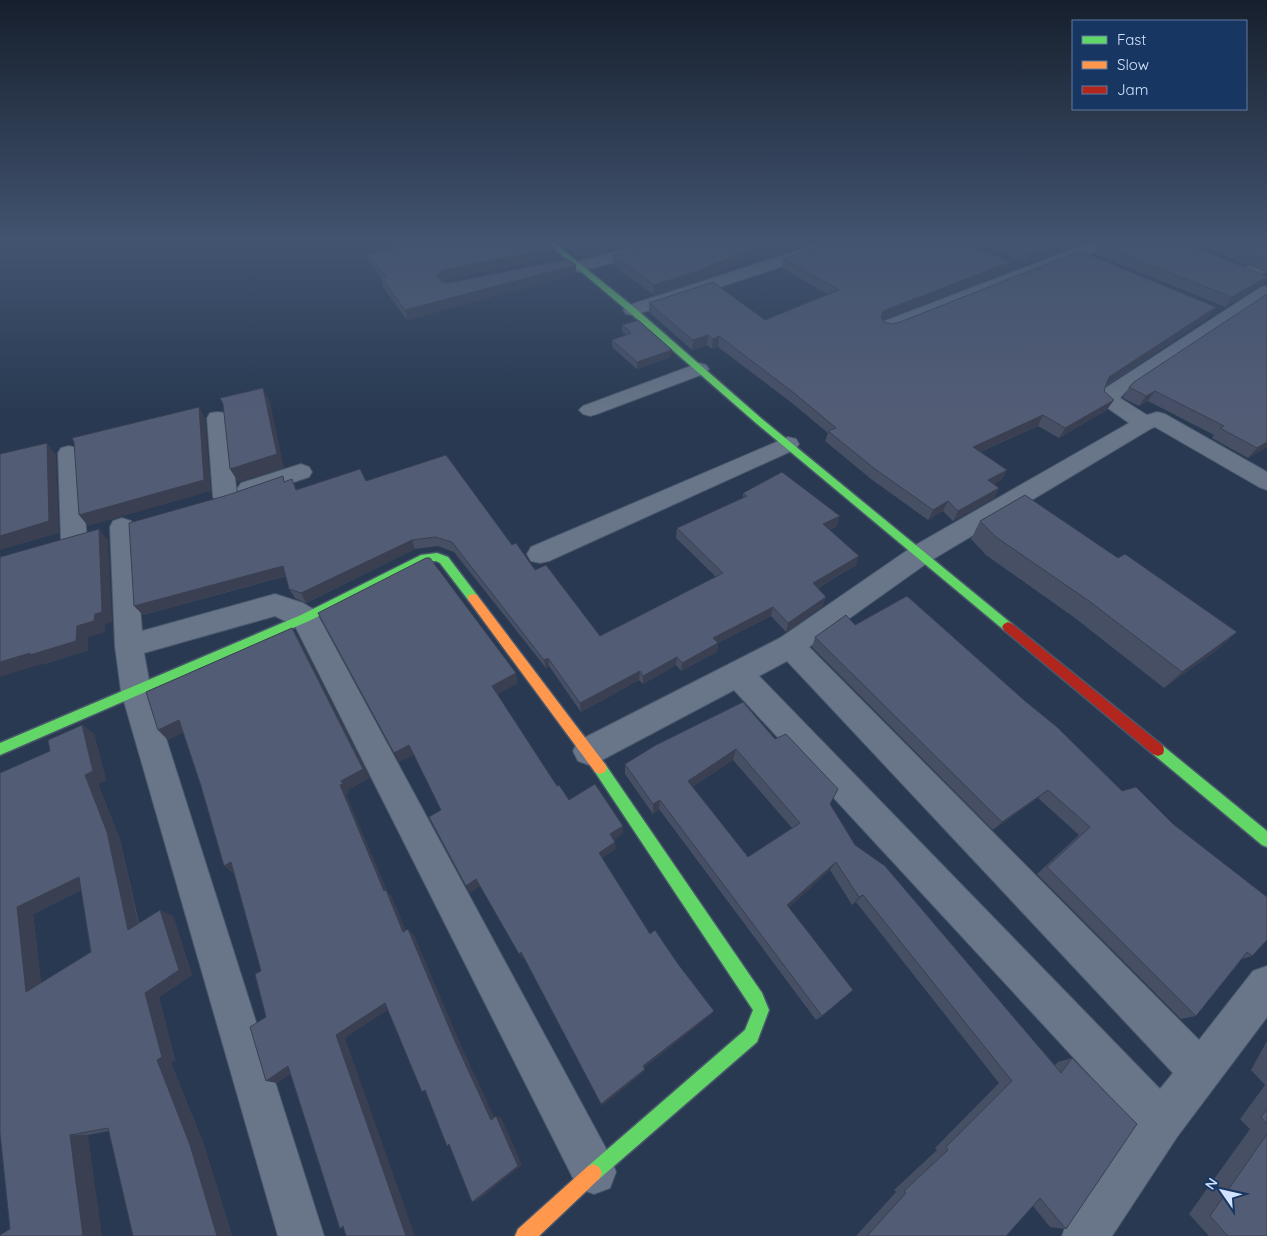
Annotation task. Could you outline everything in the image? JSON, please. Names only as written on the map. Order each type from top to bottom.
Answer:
[{"type":"street","points":[[619,300],[788,444],[1267,840]]},
{"type":"street","points":[[632,310],[664,300]]},
{"type":"street","points":[[889,326],[955,300]]},
{"type":"street","points":[[1144,423],[1114,405],[1109,400],[1111,394],[1177,350],[1216,311],[1245,300]]},
{"type":"street","points":[[590,410],[699,369]]},
{"type":"street","points":[[218,418],[215,500],[301,472]]},
{"type":"street","points":[[589,751],[790,646],[921,554],[1144,423],[1157,419],[1267,482]]},
{"type":"street","points":[[540,554],[788,444]]},
{"type":"street","points":[[69,453],[98,534],[128,646],[136,691],[301,1236]]},
{"type":"street","points":[[0,749],[305,618],[425,558],[437,557],[444,560],[589,751],[756,999],[761,1010],[751,1036],[594,1172],[526,1236]]},
{"type":"street","points":[[128,646],[275,605],[293,611],[305,618],[594,1172]]},
{"type":"street","points":[[790,646],[1200,1072]]},
{"type":"street","points":[[738,674],[1162,1122]]},
{"type":"street","points":[[1085,1236],[1162,1122],[1267,985]]},
{"type":"building","points":[[397,300],[444,300],[405,310]]},
{"type":"building","points":[[659,300],[737,300],[765,320],[815,300],[912,300],[883,311],[881,317],[884,322],[893,324],[957,300],[1198,300],[1216,307],[1109,377],[1104,391],[1114,400],[1065,428],[1043,415],[973,447],[1007,470],[988,480],[999,488],[958,511],[948,501],[933,510],[875,469],[828,431],[836,428],[794,393],[719,336],[713,339],[708,335],[693,340],[649,303]]},
{"type":"building","points":[[1258,300],[1267,300],[1267,442],[1257,448],[1220,428],[1224,426],[1155,391],[1146,396],[1129,387]]},
{"type":"building","points":[[638,320],[672,350],[637,362],[612,340],[631,333],[622,325]]},
{"type":"building","points":[[263,388],[277,454],[230,469],[223,404],[220,398]]},
{"type":"building","points":[[199,407],[204,480],[79,515],[74,442],[72,438]]},
{"type":"building","points":[[47,443],[49,521],[0,536],[0,454]]},
{"type":"building","points":[[446,455],[512,545],[516,543],[535,570],[546,565],[600,636],[723,573],[677,528],[747,496],[743,493],[782,472],[840,516],[823,524],[859,556],[813,583],[826,597],[788,623],[773,607],[713,638],[718,643],[682,663],[677,657],[643,676],[640,671],[580,703],[548,658],[544,660],[452,542],[435,537],[412,540],[301,593],[289,589],[283,566],[134,606],[129,523],[228,495],[283,476],[284,482],[292,479],[296,490],[360,469],[366,481]]},
{"type":"building","points":[[1025,495],[1118,558],[1125,554],[1237,632],[1182,672],[1089,601],[996,537],[980,521]]},
{"type":"building","points":[[99,529],[102,612],[95,614],[94,621],[77,626],[76,641],[0,662],[0,557]]},
{"type":"building","points":[[426,558],[430,558],[516,673],[492,686],[557,786],[559,785],[569,800],[595,784],[623,826],[610,834],[615,842],[599,853],[650,934],[655,930],[714,1011],[643,1066],[645,1069],[601,1104],[521,952],[519,954],[476,879],[466,886],[429,817],[441,810],[409,745],[394,753],[318,613]]},
{"type":"building","points":[[907,596],[1057,727],[1122,791],[1136,787],[1173,824],[1267,897],[1267,940],[1252,956],[1247,952],[1196,1016],[1047,867],[1090,827],[1048,790],[1002,822],[815,637],[846,615],[855,625]]},
{"type":"building","points":[[292,628],[363,769],[341,781],[343,784],[340,785],[384,891],[386,890],[403,932],[408,929],[454,1039],[491,1120],[496,1116],[518,1166],[472,1202],[449,1144],[447,1146],[425,1090],[422,1092],[385,1003],[336,1035],[406,1236],[346,1236],[343,1226],[340,1229],[288,1066],[266,1081],[250,1027],[266,1017],[255,974],[261,971],[231,862],[224,866],[201,786],[179,720],[158,730],[146,692]]},
{"type":"building","points":[[743,702],[775,739],[786,734],[838,789],[830,804],[855,845],[885,866],[1061,1073],[1072,1058],[1137,1124],[1066,1229],[1040,1198],[1006,1236],[867,1236],[906,1193],[904,1191],[948,1150],[946,1147],[1012,1081],[863,895],[859,897],[836,862],[787,905],[853,990],[822,1016],[660,800],[653,804],[625,764],[656,745]],"holes":[[[736,749],[800,823],[748,857],[688,781]]]},
{"type":"building","points":[[82,725],[93,771],[85,775],[107,832],[128,930],[160,910],[179,970],[145,993],[162,1057],[157,1060],[190,1145],[217,1236],[133,1236],[108,1128],[70,1135],[83,1236],[0,1236],[10,1229],[0,1133],[0,773],[50,751],[48,740]],"holes":[[[79,877],[91,952],[26,992],[17,907]]]},
{"type":"building","points":[[1267,1109],[1267,1124],[1261,1117]]},
{"type":"building","points":[[1267,1134],[1267,1236],[1228,1236],[1210,1216]]},
{"type":"traffic: fast","points":[[619,300],[759,421],[1008,627]]},
{"type":"traffic: fast","points":[[0,749],[305,618],[425,558],[437,557],[444,560],[473,598]]},
{"type":"traffic: fast","points":[[1158,750],[1267,840]]},
{"type":"traffic: fast","points":[[593,1173],[751,1036],[761,1010],[756,999],[600,768]]},
{"type":"traffic: slow","points":[[473,598],[600,768]]},
{"type":"traffic: slow","points":[[525,1236],[593,1173]]},
{"type":"traffic: jam","points":[[1008,627],[1158,750]]}]
